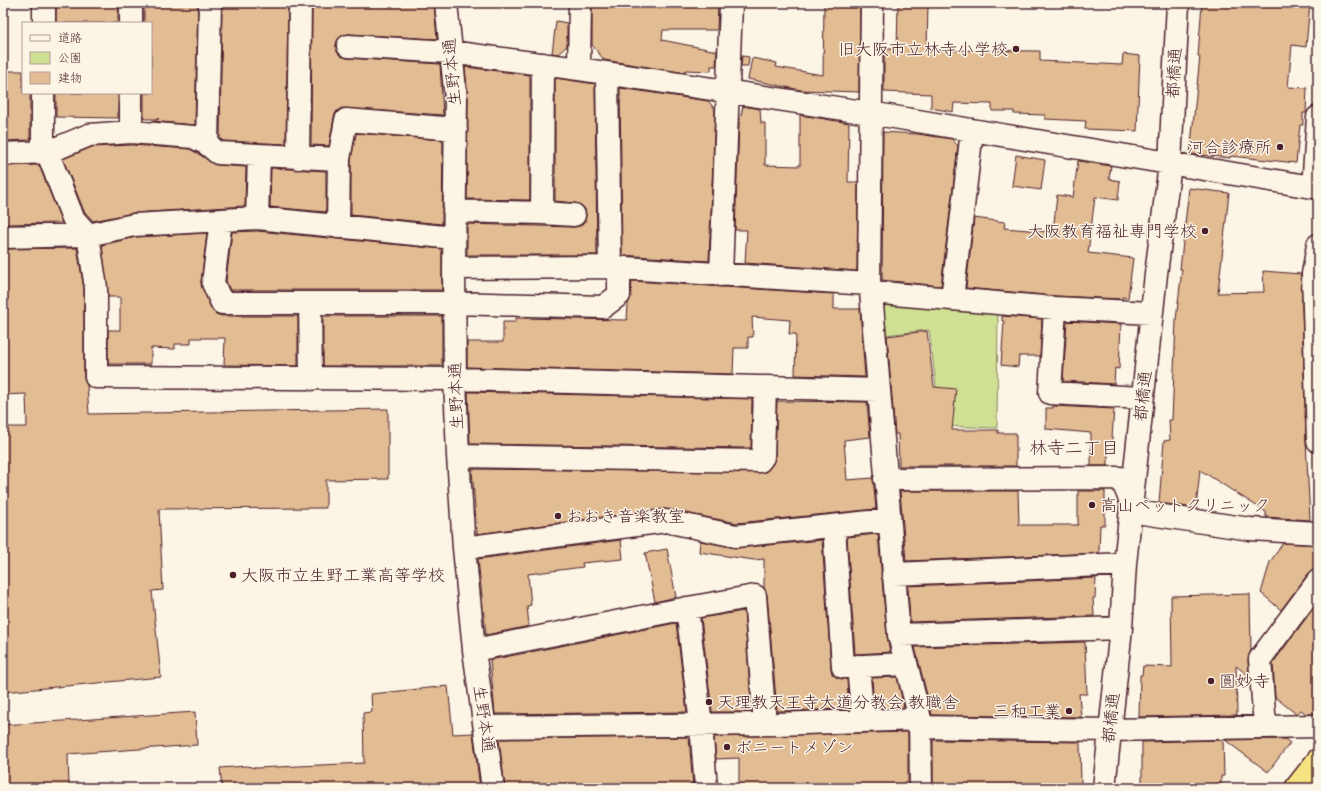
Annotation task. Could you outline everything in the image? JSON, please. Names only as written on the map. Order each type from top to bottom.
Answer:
[{"type":"highway","points":[[1296,788],[1318,760]]},
{"type":"street","points":[[44,3],[44,22]]},
{"type":"street","points":[[131,3],[131,22]]},
{"type":"street","points":[[207,144],[210,3]]},
{"type":"street","points":[[298,158],[300,3]]},
{"type":"street","name":"生野本通","points":[[446,3],[456,99],[454,303],[458,456],[464,548],[474,650],[493,788]]},
{"type":"street","points":[[579,68],[580,3]]},
{"type":"street","points":[[721,275],[732,3]]},
{"type":"street","points":[[872,3],[870,113],[870,288],[899,635],[920,723],[921,788]]},
{"type":"street","name":"都橋通","points":[[1104,788],[1121,628],[1124,564],[1170,164],[1178,3]]},
{"type":"street","points":[[348,46],[450,52],[579,68],[870,113],[1315,187],[1318,117]]},
{"type":"street","points":[[542,213],[543,64]]},
{"type":"street","points":[[220,220],[213,283],[222,303],[454,303],[603,307],[618,295],[615,267],[607,73]]},
{"type":"street","points":[[44,94],[43,141],[72,218],[88,234],[96,288],[96,377],[455,379],[878,390]]},
{"type":"street","points":[[131,94],[131,132]]},
{"type":"street","points":[[338,227],[338,159],[346,120],[456,129]]},
{"type":"street","points":[[952,299],[972,131]]},
{"type":"street","points":[[3,154],[48,152],[89,135],[131,132],[193,137],[207,144],[218,153],[338,159]]},
{"type":"street","points":[[258,218],[259,156]]},
{"type":"street","points":[[454,211],[574,215]]},
{"type":"street","points":[[3,237],[88,234],[134,224],[258,218],[454,238]]},
{"type":"street","points":[[1318,245],[1313,274],[1318,441]]},
{"type":"street","points":[[454,268],[615,267],[870,288],[952,299],[1055,308],[1152,313]]},
{"type":"street","points":[[310,303],[311,378]]},
{"type":"street","points":[[1055,308],[1050,393],[1142,398]]},
{"type":"street","points":[[458,456],[760,461],[763,456],[765,387]]},
{"type":"street","points":[[885,479],[1121,478],[1132,504],[1143,513],[1250,529],[1318,533]]},
{"type":"street","points":[[464,548],[666,521],[736,536],[889,520]]},
{"type":"street","points":[[834,526],[843,667],[906,664]]},
{"type":"street","points":[[893,574],[1124,564]]},
{"type":"street","points":[[1265,727],[1260,659],[1318,582]]},
{"type":"street","points":[[474,650],[755,596],[765,724]]},
{"type":"street","points":[[687,608],[701,725],[706,788]]},
{"type":"street","points":[[899,635],[1121,628]]},
{"type":"street","points":[[858,666],[862,721]]},
{"type":"street","points":[[485,728],[862,721],[1110,730],[1318,726]]},
{"type":"green space","points":[[890,302],[998,309],[997,428],[941,426],[929,330],[885,335],[881,310]]},
{"type":"building","points":[[56,3],[118,3],[118,22],[56,22]]},
{"type":"building","points":[[144,3],[198,3],[195,125],[152,121],[159,119],[144,119],[144,94],[152,94],[152,22],[144,22]]},
{"type":"building","points":[[246,3],[288,3],[286,144],[223,141],[220,138],[222,4],[246,6]]},
{"type":"building","points":[[347,3],[434,3],[437,39],[349,34],[343,35],[338,39],[336,46],[337,52],[341,56],[347,58],[440,64],[443,115],[341,108],[336,112],[334,117],[329,146],[311,145],[312,6],[347,7]]},
{"type":"building","points":[[592,3],[718,3],[717,30],[663,30],[662,40],[717,51],[716,66],[711,66],[711,71],[685,70],[686,73],[604,60],[592,45]]},
{"type":"building","points":[[824,3],[860,3],[859,92],[800,90],[748,79],[752,58],[777,63],[776,67],[823,75]]},
{"type":"building","points":[[898,3],[928,3],[927,50],[1040,51],[1040,61],[1122,65],[1123,54],[1140,56],[1137,131],[1085,129],[1086,121],[1045,119],[1045,115],[1014,114],[1014,111],[992,111],[992,104],[954,103],[953,112],[931,108],[931,94],[884,92],[884,49],[897,49]]},
{"type":"building","points":[[1202,3],[1310,3],[1306,47],[1292,45],[1288,87],[1307,88],[1306,113],[1303,113],[1303,125],[1300,125],[1296,163],[1230,156],[1230,158],[1190,154],[1200,56],[1198,56]]},
{"type":"building","points":[[556,21],[567,23],[567,46],[558,54],[552,53]]},
{"type":"building","points":[[742,56],[749,57],[748,66],[741,66]]},
{"type":"building","points":[[465,67],[530,75],[530,200],[467,199],[468,99]]},
{"type":"building","points":[[3,71],[22,71],[22,94],[30,94],[30,140],[3,141]]},
{"type":"building","points":[[555,78],[595,84],[597,255],[467,255],[467,224],[573,227],[580,226],[585,222],[585,209],[581,205],[555,201]]},
{"type":"building","points":[[620,88],[708,101],[715,109],[709,261],[622,255]]},
{"type":"building","points":[[56,94],[118,94],[118,118],[56,117]]},
{"type":"building","points":[[743,106],[760,109],[761,123],[765,123],[765,165],[800,166],[800,115],[849,123],[848,182],[858,182],[857,271],[745,263],[747,230],[735,230],[739,124]]},
{"type":"building","points":[[883,132],[917,134],[952,139],[958,146],[941,286],[882,280]]},
{"type":"building","points":[[356,133],[443,140],[442,224],[351,215],[351,160]]},
{"type":"building","points":[[131,145],[190,149],[217,165],[246,167],[245,206],[133,213],[93,221],[84,211],[63,159],[92,147]]},
{"type":"building","points":[[1016,155],[1045,160],[1041,190],[1012,186]]},
{"type":"building","points":[[1078,161],[1111,166],[1109,179],[1120,181],[1118,200],[1095,197],[1088,253],[1133,258],[1128,298],[1056,296],[966,288],[974,218],[1005,222],[1004,228],[1053,232],[1057,195],[1073,197]]},
{"type":"building","points":[[39,165],[62,223],[3,224],[3,166]]},
{"type":"building","points":[[271,168],[326,171],[326,212],[270,207]]},
{"type":"building","points":[[1189,188],[1229,193],[1218,293],[1264,292],[1263,271],[1301,274],[1310,520],[1266,517],[1266,512],[1200,470],[1196,508],[1159,503],[1164,441],[1170,440],[1169,420],[1172,420],[1176,320]]},
{"type":"building","points":[[257,231],[442,249],[442,290],[230,290],[226,281],[232,232]]},
{"type":"building","points":[[207,233],[201,282],[211,308],[216,314],[222,316],[298,316],[298,366],[224,365],[225,338],[191,338],[191,344],[175,344],[175,349],[151,348],[151,364],[108,364],[108,330],[120,330],[120,297],[108,297],[102,245],[136,237]]},
{"type":"building","points":[[77,248],[84,289],[84,377],[87,385],[89,414],[388,409],[388,479],[326,480],[326,508],[159,509],[163,590],[152,591],[161,677],[3,692],[3,427],[27,427],[26,394],[3,395],[3,249]]},
{"type":"building","points":[[632,281],[834,294],[834,309],[860,309],[865,377],[795,375],[796,334],[789,334],[790,320],[752,317],[753,337],[748,337],[748,348],[734,348],[733,374],[467,367],[467,342],[503,342],[503,322],[516,322],[516,318],[627,320]]},
{"type":"building","points":[[323,316],[442,316],[442,366],[323,366]]},
{"type":"building","points":[[1002,316],[1042,319],[1040,356],[1019,356],[1018,367],[1001,365],[1004,321],[1002,321]]},
{"type":"building","points":[[1067,321],[1121,324],[1119,369],[1115,368],[1114,384],[1063,381]]},
{"type":"building","points":[[927,331],[934,387],[956,389],[952,430],[998,430],[998,433],[1016,433],[1016,466],[899,466],[898,434],[895,434],[887,336]]},
{"type":"building","points":[[468,392],[752,399],[751,448],[470,444]]},
{"type":"building","points":[[777,401],[867,402],[870,437],[844,440],[847,480],[873,478],[876,509],[737,523],[664,509],[477,534],[472,469],[765,472],[773,464],[775,457]]},
{"type":"building","points":[[1053,406],[1114,409],[1111,453],[1108,453],[1108,466],[1091,466],[1091,433],[1046,429],[1046,408],[1053,408]]},
{"type":"building","points":[[900,491],[1018,491],[1019,525],[1078,525],[1078,491],[1105,491],[1105,525],[1100,525],[1099,553],[906,561]]},
{"type":"building","points":[[878,534],[887,636],[890,652],[855,654],[847,537]]},
{"type":"building","points":[[621,540],[623,559],[582,563],[583,567],[528,574],[531,605],[527,606],[529,626],[486,635],[478,559]]},
{"type":"building","points":[[822,540],[831,668],[832,674],[837,678],[847,679],[849,709],[777,711],[767,595],[764,588],[764,559],[754,560],[699,552],[700,541],[737,548]]},
{"type":"building","points":[[1283,543],[1318,545],[1318,569],[1308,574],[1281,610],[1261,593],[1270,562]]},
{"type":"building","points":[[667,549],[676,597],[655,602],[645,553]]},
{"type":"building","points":[[1096,578],[1095,598],[1093,598],[1094,616],[910,622],[908,586]]},
{"type":"building","name":"圓妙寺","points":[[1250,594],[1251,650],[1248,660],[1249,676],[1236,666],[1237,715],[1139,717],[1140,675],[1142,675],[1143,666],[1172,667],[1171,596]]},
{"type":"building","points":[[1318,602],[1318,707],[1313,714],[1306,714],[1301,710],[1296,714],[1275,697],[1273,663]]},
{"type":"building","points":[[744,611],[752,712],[712,712],[701,618]]},
{"type":"building","points":[[676,623],[687,712],[495,714],[490,660]]},
{"type":"building","points":[[1085,642],[1087,694],[1079,694],[1081,717],[932,715],[915,647]]},
{"type":"building","points":[[897,677],[904,707],[874,708],[872,678]]},
{"type":"building","points":[[448,686],[453,734],[473,733],[480,788],[222,788],[220,768],[246,766],[256,768],[364,763],[363,713],[372,712],[371,694]]},
{"type":"building","points":[[195,712],[197,745],[68,754],[69,788],[3,788],[3,725]]},
{"type":"building","points":[[908,732],[908,788],[739,788],[739,758],[716,759],[714,737]]},
{"type":"building","points":[[689,737],[693,788],[505,788],[499,739]]},
{"type":"building","points":[[1285,739],[1290,743],[1268,772],[1225,740]]},
{"type":"building","points":[[933,740],[1080,742],[1081,783],[1058,784],[1058,788],[933,788]]},
{"type":"building","points":[[1223,740],[1224,776],[1221,776],[1221,784],[1212,784],[1212,788],[1142,788],[1142,742]]},
{"type":"place","name":"旧大阪市立林寺小学校","points":[[1016,49]]},
{"type":"place","name":"河合診療所","points":[[1280,147]]},
{"type":"place","name":"大阪教育福祉専門学校","points":[[1205,231]]},
{"type":"place","name":"高山ペットクリニック","points":[[1092,505]]},
{"type":"place","name":"おおき音楽教室","points":[[558,516]]},
{"type":"place","name":"大阪市立生野工業高等学校","points":[[233,575]]},
{"type":"place","name":"圓妙寺","points":[[1211,681]]},
{"type":"place","name":"天理教天王寺大道分教会 教職舎","points":[[709,702]]},
{"type":"place","name":"三和工業","points":[[1069,711]]},
{"type":"place","name":"ボニートメゾン","points":[[727,747]]},
{"type":"district","name":"林寺二丁目","points":[[1074,448]]}]
